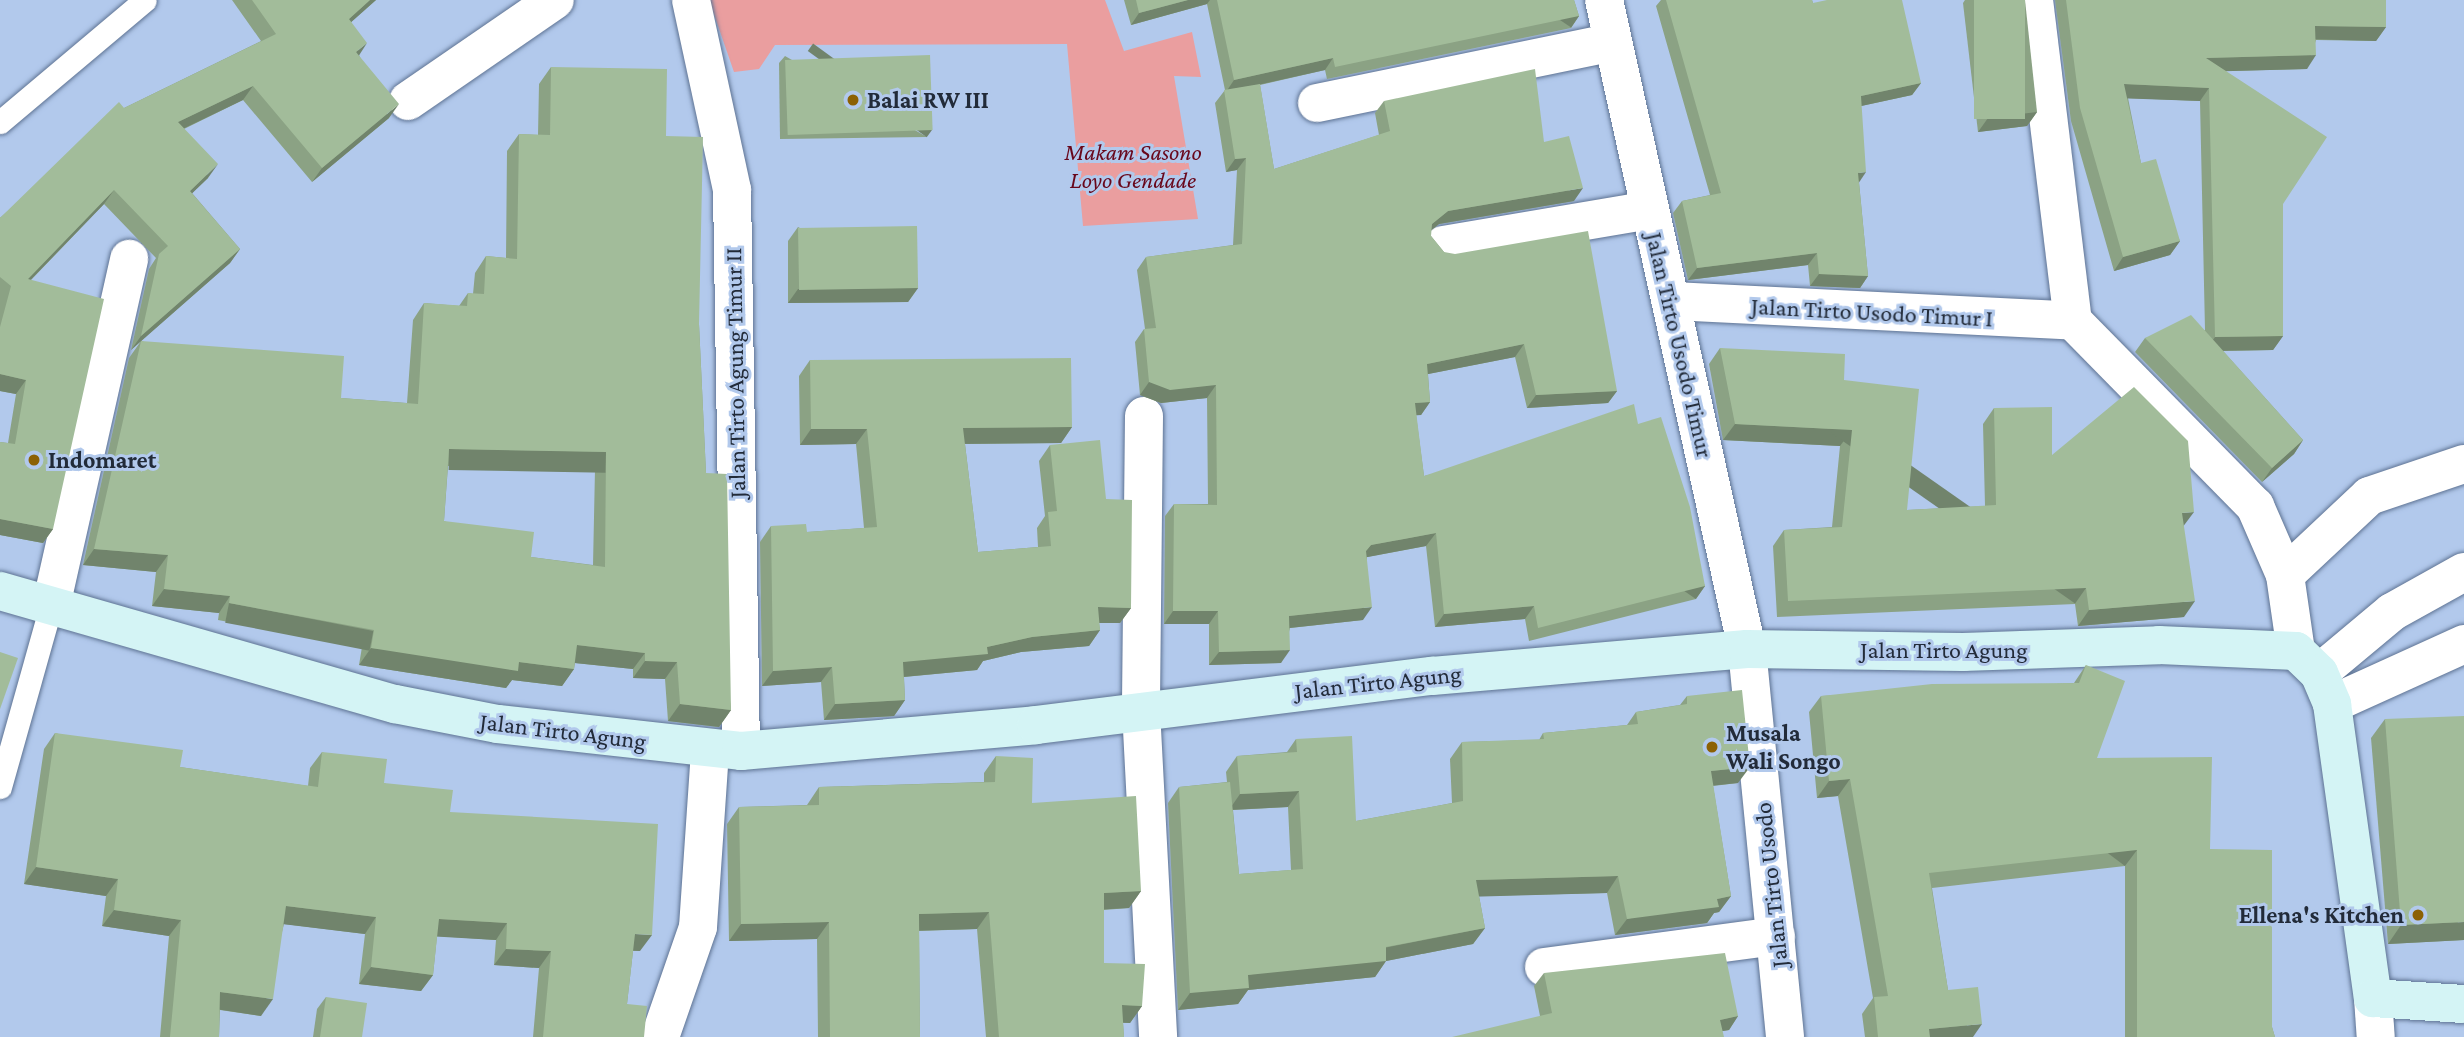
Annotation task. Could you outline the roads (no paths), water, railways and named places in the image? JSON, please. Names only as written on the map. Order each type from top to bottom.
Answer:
[{"type":"main road","name":"Jalan Tirto Agung","points":[[0,591],[395,704],[498,724],[726,750],[1141,710],[1432,676],[1748,649],[1963,652],[2159,645],[2316,676]]},
{"type":"main road","points":[[2316,676],[2373,998],[2464,1004]]},
{"type":"street","points":[[408,101],[555,0]]},
{"type":"street","name":"Jalan Tirto Agung Timur II","points":[[660,1037],[698,927],[726,750],[732,190],[691,0]]},
{"type":"street","name":"Jalan Tirto Usodo Timur","points":[[1604,0],[1748,649]]},
{"type":"street","points":[[2034,0],[2073,321],[2255,506],[2286,576],[2316,676]]},
{"type":"street","points":[[1317,103],[1613,42]]},
{"type":"street","points":[[1443,245],[1649,210]]},
{"type":"street","points":[[51,606],[129,259]]},
{"type":"street","name":"Jalan Tirto Usodo Timur I","points":[[1671,301],[2073,321]]},
{"type":"street","points":[[1143,416],[1141,710],[1158,1037]]},
{"type":"street","points":[[2286,576],[2369,496],[2464,464]]},
{"type":"street","points":[[2316,676],[2392,612],[2464,572]]},
{"type":"street","points":[[2392,612],[2417,663]]},
{"type":"street","points":[[2316,676],[2417,663],[2464,644]]},
{"type":"street","name":"Jalan Tirto Usodo","points":[[1748,649],[1785,1037]]},
{"type":"street","points":[[1544,967],[1776,936]]},
{"type":"street","points":[[2373,998],[2376,1037]]},
{"type":"lane","points":[[0,122],[145,0]]},
{"type":"lane","points":[[0,787],[51,606]]},
{"type":"place","name":"Balai RW III","points":[[853,100]]},
{"type":"place","name":"Indomaret","points":[[34,460]]},
{"type":"place","name":"Musala Wali Songo","points":[[1712,747]]},
{"type":"place","name":"Ellena's Kitchen","points":[[2418,915]]},
{"type":"park label","name":"Makam Sasono Loyo Gendade","points":[[1133,166]]}]
